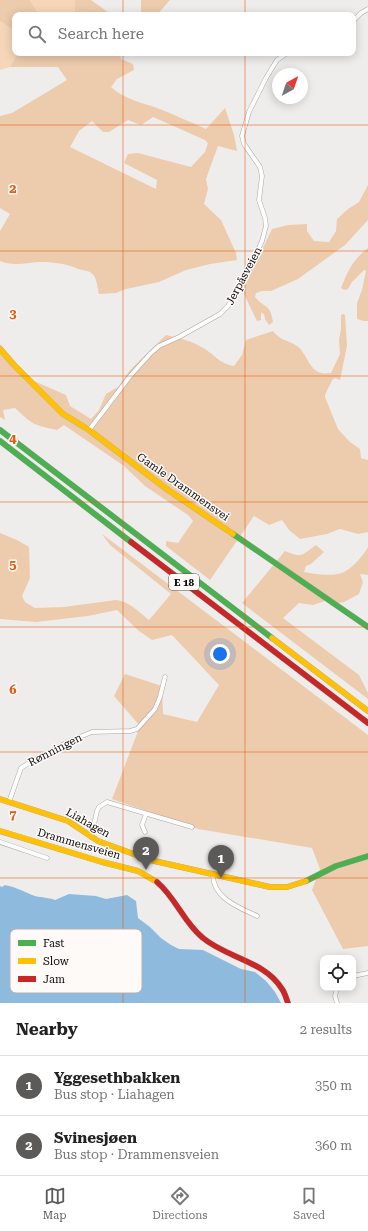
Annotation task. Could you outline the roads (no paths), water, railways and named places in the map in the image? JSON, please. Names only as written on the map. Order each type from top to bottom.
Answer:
[{"type":"main road","name":"Gamle Drammensvei","points":[[0,349],[60,411],[89,430],[168,490],[368,627]]},
{"type":"main road","name":"E 18","points":[[0,430],[368,711]]},
{"type":"main road","name":"E 18","points":[[0,441],[368,723]]},
{"type":"main road","name":"Liahagen","points":[[0,799],[68,821],[91,837],[112,847],[150,860],[181,868],[270,886],[283,888],[300,884],[332,868],[368,856]]},
{"type":"main road","name":"Drammensveien","points":[[0,831],[106,864],[134,870],[149,876],[167,890],[186,920],[197,933],[218,947],[271,974],[283,988],[288,1003]]},
{"type":"street","points":[[356,18],[368,9]]},
{"type":"street","name":"Jerpåsveien","points":[[89,430],[131,375],[151,353],[159,346],[220,314],[228,306],[250,270],[262,241],[266,226],[259,200],[262,176],[260,167],[244,144],[242,136],[249,112],[266,78],[277,60],[283,56]]},
{"type":"street","name":"Rønningen","points":[[9,802],[21,768],[32,760],[92,732],[130,732],[137,729],[155,709],[166,677]]},
{"type":"street","points":[[91,837],[99,807],[109,802],[192,827]]},
{"type":"street","points":[[145,832],[142,825],[146,814]]},
{"type":"street","points":[[0,842],[48,858]]},
{"type":"street","points":[[212,874],[213,881],[226,900],[257,916]]},
{"type":"street","points":[[356,975],[368,973]]},
{"type":"street","points":[[337,991],[337,1003]]},
{"type":"water","points":[[5,885],[35,896],[55,900],[69,894],[96,896],[106,899],[127,895],[136,901],[138,918],[161,938],[179,949],[203,950],[241,969],[255,972],[266,981],[275,992],[281,1003],[0,1003],[0,886],[2,887]]},
{"type":"place","name":"Svinesjøen","points":[[146,870]]},
{"type":"place","name":"Yggesethbakken","points":[[221,878]]}]
